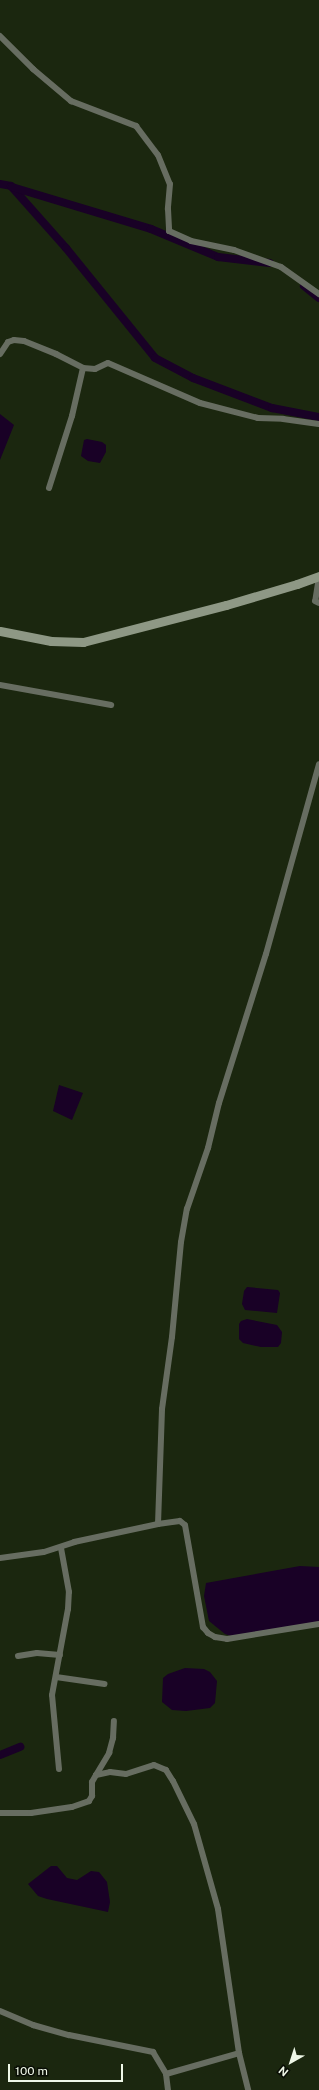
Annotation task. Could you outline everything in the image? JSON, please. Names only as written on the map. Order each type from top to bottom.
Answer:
[{"type":"main road","points":[[0,631],[51,640],[83,642],[226,605],[298,584],[319,576]]},
{"type":"street","points":[[0,36],[33,69],[70,101],[136,126],[158,155],[170,184],[169,231],[191,241],[234,250],[281,267],[319,294]]},
{"type":"street","points":[[0,354],[8,342],[14,340],[24,341],[56,354],[84,368],[95,369],[108,363],[200,403],[258,418],[283,419],[319,424]]},
{"type":"street","points":[[49,488],[72,416],[84,368]]},
{"type":"street","points":[[319,576],[315,600],[319,603]]},
{"type":"street","points":[[0,686],[111,705]]},
{"type":"street","points":[[158,1524],[163,1402],[172,1337],[181,1242],[186,1209],[208,1148],[222,1090],[266,954],[319,764]]},
{"type":"street","points":[[0,1558],[44,1552],[61,1548],[92,1537],[180,1521],[185,1525],[203,1627],[214,1637],[227,1639],[319,1624]]},
{"type":"street","points":[[59,1769],[52,1695],[60,1655],[69,1592],[61,1548]]},
{"type":"street","points":[[18,1656],[37,1653],[60,1655]]},
{"type":"street","points":[[56,1677],[104,1684]]},
{"type":"street","points":[[0,1813],[31,1813],[72,1807],[89,1801],[92,1796],[92,1782],[108,1753],[114,1721]]},
{"type":"street","points":[[96,1775],[110,1772],[126,1774],[154,1765],[166,1770],[194,1824],[218,1909],[239,2053],[248,2090]]},
{"type":"street","points":[[0,2011],[33,2025],[69,2035],[153,2052],[166,2074],[168,2090]]},
{"type":"street","points":[[166,2074],[239,2053]]},
{"type":"shaded area","points":[[0,414],[14,425],[0,460]]},
{"type":"shaded area","points":[[87,439],[102,442],[106,445],[106,452],[100,463],[88,461],[81,456],[84,440]]},
{"type":"shaded area","points":[[59,1085],[83,1093],[72,1120],[53,1111]]},
{"type":"shaded area","points":[[247,1287],[278,1290],[280,1293],[277,1313],[245,1310],[242,1304],[244,1291]]},
{"type":"shaded area","points":[[247,1319],[277,1325],[282,1332],[281,1343],[278,1347],[261,1347],[243,1343],[239,1339],[239,1324],[241,1321]]},
{"type":"shaded area","points":[[300,1566],[319,1567],[319,1622],[234,1637],[225,1634],[209,1621],[204,1596],[206,1583]]},
{"type":"shaded area","points":[[185,1668],[204,1669],[210,1672],[217,1681],[215,1703],[210,1708],[186,1711],[172,1710],[162,1702],[163,1678],[168,1674]]},
{"type":"shaded area","points":[[51,1866],[57,1866],[67,1878],[77,1880],[91,1871],[99,1872],[107,1882],[110,1902],[108,1912],[38,1896],[28,1884]]},
{"type":"waterway","points":[[0,184],[11,186],[66,248],[155,358],[193,378],[272,408],[319,417]]},
{"type":"waterway","points":[[12,187],[151,229],[218,257],[270,263]]},
{"type":"waterway","points":[[304,286],[319,298]]},
{"type":"waterway","points":[[0,1755],[20,1747]]}]
